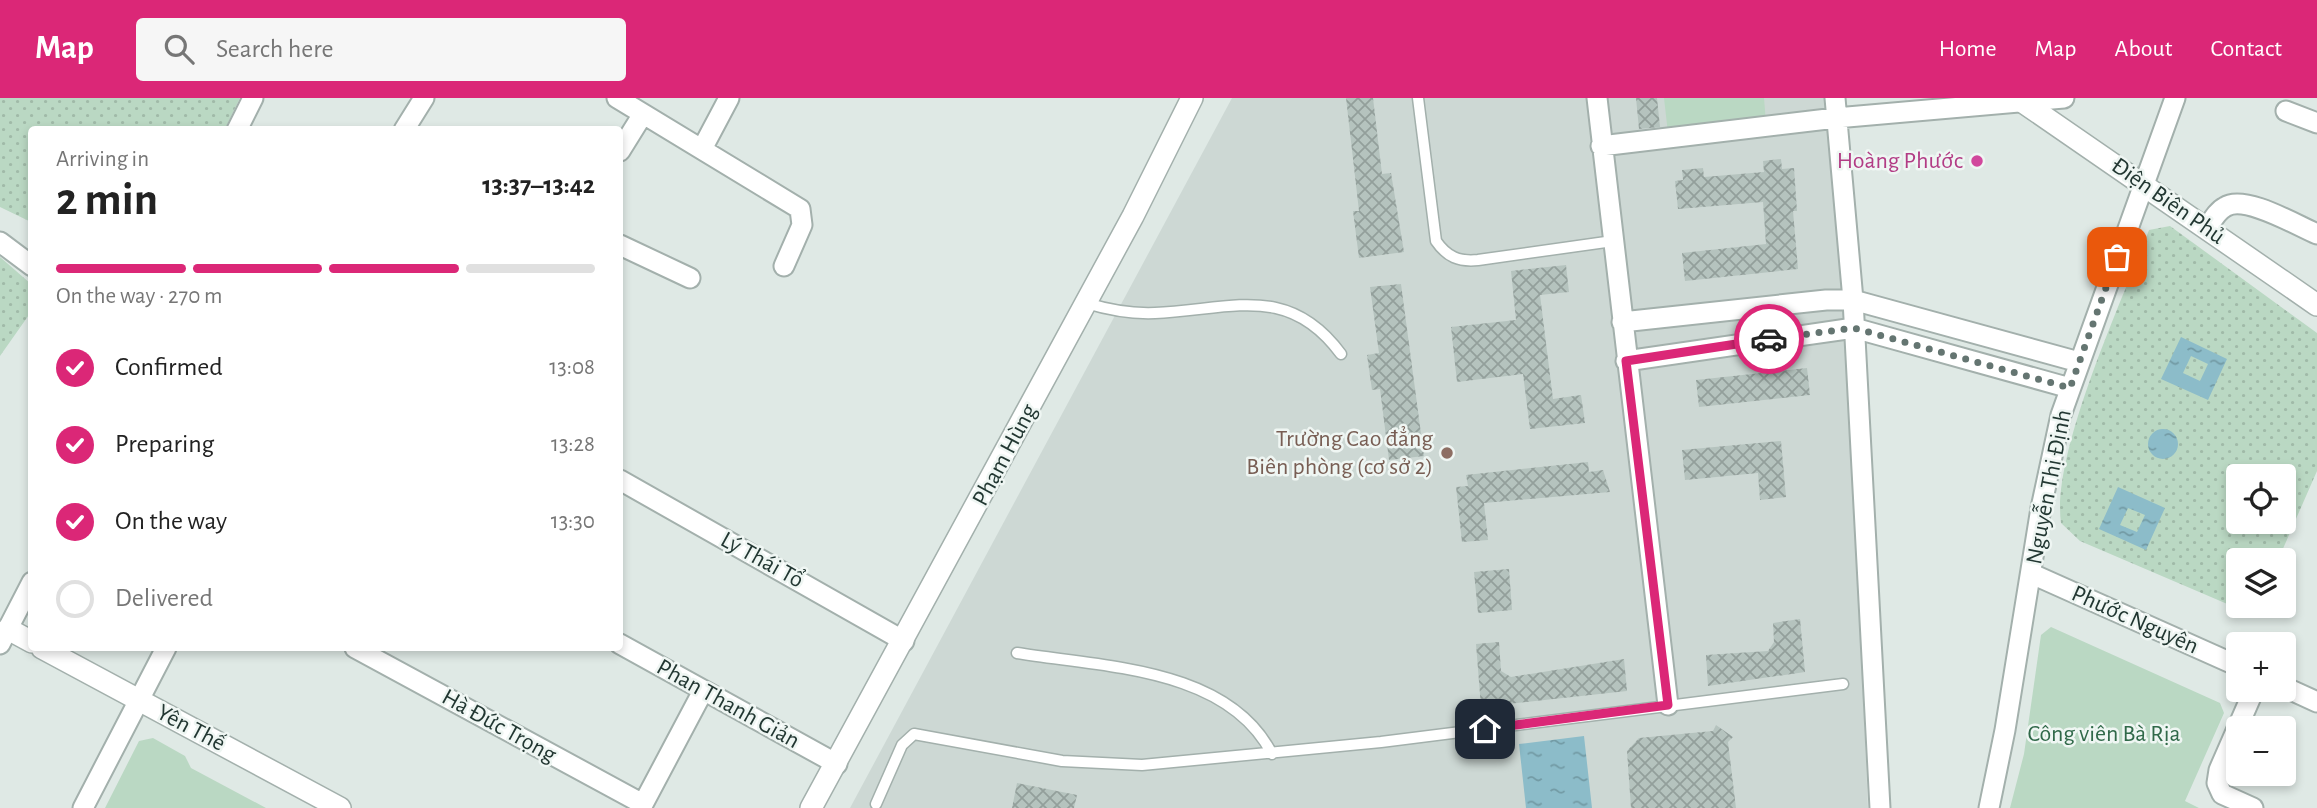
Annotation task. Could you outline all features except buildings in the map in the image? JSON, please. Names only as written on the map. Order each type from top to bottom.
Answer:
[{"type":"street","points":[[239,126],[253,98]]},
{"type":"street","points":[[406,126],[424,98]]},
{"type":"street","points":[[617,98],[800,209],[802,225],[784,266]]},
{"type":"street","points":[[702,149],[729,98]]},
{"type":"street","name":"Phạm Hùng","points":[[811,808],[1086,303],[1192,98]]},
{"type":"street","points":[[1597,98],[1668,705]]},
{"type":"street","points":[[1835,98],[1853,300],[1880,808]]},
{"type":"street","points":[[1601,146],[1836,118],[2064,98]]},
{"type":"street","name":"Nguyễn Thị Định","points":[[1989,808],[2032,574],[2041,508],[2061,415],[2175,98]]},
{"type":"street","name":"Điện Biên Phủ","points":[[2021,101],[2144,183],[2317,305]]},
{"type":"street","points":[[2286,111],[2317,123]]},
{"type":"street","points":[[623,146],[643,114]]},
{"type":"street","points":[[2207,228],[2222,208],[2236,202],[2250,205],[2317,234]]},
{"type":"street","points":[[0,242],[28,263]]},
{"type":"street","points":[[623,246],[690,278]]},
{"type":"street","points":[[1622,322],[1853,300],[2079,362]]},
{"type":"street","points":[[1626,361],[1854,328],[2070,388]]},
{"type":"street","name":"Lý Thái Tổ","points":[[623,482],[904,641]]},
{"type":"street","name":"Phước Nguyên","points":[[2032,574],[2226,661]]},
{"type":"street","points":[[28,590],[4,637],[28,641]]},
{"type":"street","name":"Phan Thanh Giản","points":[[623,646],[836,764]]},
{"type":"street","name":"Yên Thế","points":[[48,651],[340,808]]},
{"type":"street","points":[[83,808],[164,651]]},
{"type":"street","name":"Hà Đức Trọng","points":[[360,651],[642,806]]},
{"type":"street","points":[[642,806],[702,691]]},
{"type":"street","points":[[2296,692],[2317,702]]},
{"type":"street","points":[[2249,702],[2219,769],[2217,783],[2222,794],[2253,808]]},
{"type":"lane","points":[[1418,98],[1436,241],[1443,252],[1466,261],[1613,241]]},
{"type":"lane","points":[[1086,303],[1108,309],[1154,313],[1211,307],[1280,307],[1313,323],[1341,354]]},
{"type":"lane","points":[[1017,653],[1129,671],[1197,687],[1216,695],[1240,712],[1257,729],[1272,754]]},
{"type":"lane","points":[[876,804],[902,745],[914,734],[1062,761],[1107,765],[1177,764],[1843,684]]},
{"type":"shaded area","name":"Trường Cao đẳng Biên phòng (cơ sở 2)","points":[[1232,98],[1837,98],[1868,808],[850,808]]},
{"type":"green space","points":[[0,98],[240,98],[226,126],[28,126],[28,221],[0,207]]},
{"type":"green space","points":[[1664,98],[1764,98],[1766,123],[1668,133]]},
{"type":"green space","points":[[2170,226],[2317,333],[2317,471],[2296,519],[2296,464],[2226,464],[2226,534],[2289,534],[2283,548],[2226,548],[2226,603],[2080,541],[2061,523],[2061,493],[2067,457],[2107,335],[2149,230]]},
{"type":"green space","points":[[0,257],[28,281],[28,316],[0,356]]},
{"type":"green space","name":"Công viên Bà Rịa","points":[[2051,627],[2220,703],[2224,713],[2185,801],[2199,808],[2010,808],[2024,754],[2041,635]]},
{"type":"green space","points":[[153,738],[185,756],[191,768],[266,808],[105,808],[139,741]]},
{"type":"water","points":[[2181,337],[2227,359],[2208,400],[2161,379]],"holes":[[[2191,356],[2208,364],[2200,381],[2183,373]]]},
{"type":"water","points":[[2163,429],[2174,433],[2178,444],[2174,455],[2163,459],[2152,455],[2148,444],[2152,433]]},
{"type":"water","points":[[2118,487],[2165,508],[2146,550],[2099,529]],"holes":[[[2128,508],[2145,515],[2137,532],[2120,525]]]},
{"type":"water","points":[[1584,736],[1592,808],[1526,808],[1519,744]]},
{"type":"way so far","points":[[1769,339],[1841,328],[1867,330],[2070,388],[2117,257]]},
{"type":"place","name":"Hoàng Phước","points":[[1977,161]]},
{"type":"place","name":"Trường Cao đẳng Biên phòng (cơ sở 2)","points":[[1447,453]]},
{"type":"route","points":[[1485,729],[1668,705],[1626,361],[1769,339]]}]
